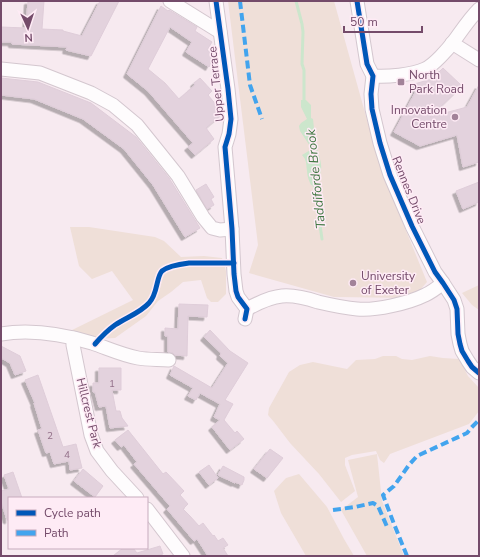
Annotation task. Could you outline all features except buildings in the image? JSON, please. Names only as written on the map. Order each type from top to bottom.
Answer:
[{"type":"street","name":"Upper Terrace","points":[[170,1],[220,32],[231,119],[225,147],[234,274],[236,291],[246,314],[263,301],[282,296],[298,297],[342,308],[376,308],[407,302],[426,295],[443,283]]},
{"type":"street","points":[[216,1],[220,32]]},
{"type":"street","name":"Rennes Drive","points":[[357,1],[366,64],[373,76],[371,94],[372,109],[380,143],[390,175],[412,226],[435,272],[454,300],[457,309],[458,334],[462,351],[472,367],[479,373]]},
{"type":"street","points":[[373,76],[383,77],[417,72],[426,69],[434,63],[452,43],[479,9]]},
{"type":"street","points":[[452,43],[479,60]]},
{"type":"street","points":[[1,69],[40,73],[91,93],[113,105],[137,125],[158,151],[178,176],[203,217],[212,228],[220,230],[232,229]]},
{"type":"street","points":[[1,334],[12,332],[56,334],[139,358],[169,360]]},
{"type":"street","name":"Hillcrest Park","points":[[73,338],[73,345],[91,435],[97,451],[112,471],[136,497]]},
{"type":"street","points":[[148,510],[183,556]]},
{"type":"shaded area","points":[[228,1],[334,1],[367,120],[387,184],[427,282],[413,298],[334,297],[249,273],[258,245]]},
{"type":"shaded area","points":[[70,227],[89,227],[155,237],[164,241],[181,257],[204,256],[222,258],[226,271],[226,294],[218,302],[211,302],[207,298],[201,280],[183,282],[158,301],[146,316],[115,338],[94,339],[68,332],[133,300],[112,271],[92,279],[79,266]]},
{"type":"shaded area","points":[[479,285],[479,310],[472,305],[462,293]]},
{"type":"shaded area","points":[[383,356],[396,356],[402,359],[412,360],[430,356],[459,359],[468,376],[479,388],[479,411],[469,424],[390,454],[384,463],[380,460],[376,451],[352,455],[345,458],[345,465],[355,491],[341,502],[268,415],[269,408],[289,372],[300,365],[313,362],[347,369],[356,360],[375,359]]},
{"type":"shaded area","points":[[377,454],[382,501],[404,556],[367,556],[341,510],[358,497],[348,460]]},
{"type":"shaded area","points":[[299,474],[327,507],[354,556],[306,556],[281,513],[274,491],[286,478]]},
{"type":"water","points":[[301,100],[306,100],[311,105],[311,118],[313,119],[316,147],[321,163],[320,175],[315,186],[311,185],[307,175],[306,161],[302,155],[312,149],[300,131],[299,126],[307,119],[301,107]]},
{"type":"waterway","name":"Taddiforde Brook","points":[[296,1],[303,32],[302,64],[304,70],[305,104]]},
{"type":"waterway","name":"Taddiforde Brook","points":[[314,184],[322,239]]},
{"type":"marked path","points":[[240,1],[250,85],[262,119]]},
{"type":"marked path","points":[[407,556],[383,495],[394,486],[417,456],[467,433],[479,420]]},
{"type":"marked path","points":[[333,510],[373,503],[378,506],[388,529]]},
{"type":"cycle path","points":[[216,1],[231,119],[225,147],[234,274],[238,297],[247,309],[245,319]]},
{"type":"cycle path","points":[[357,1],[367,64],[373,76],[371,94],[372,109],[380,143],[390,175],[412,226],[435,272],[454,300],[457,309],[458,334],[462,351],[472,367],[479,373]]},
{"type":"cycle path","points":[[95,344],[112,327],[149,303],[154,295],[160,274],[165,269],[189,263],[234,263]]},
{"type":"place","name":"North Park Road","points":[[401,82]]},
{"type":"place","name":"Innovation Centre","points":[[455,117]]},
{"type":"place","name":"University of Exeter","points":[[353,283]]}]
